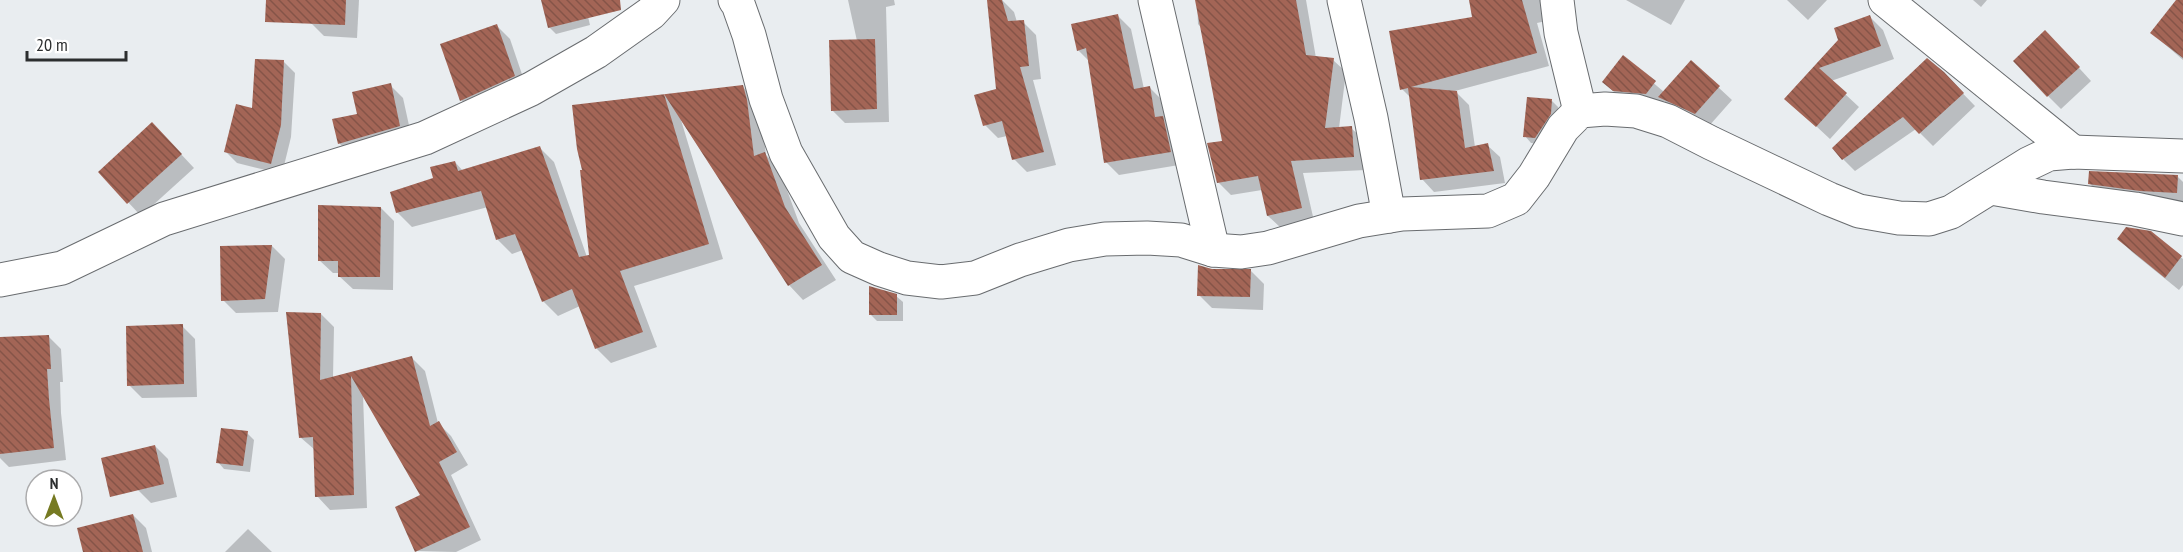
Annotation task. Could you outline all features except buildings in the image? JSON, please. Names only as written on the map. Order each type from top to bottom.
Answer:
[{"type":"street","points":[[0,280],[62,268],[164,219],[425,138],[531,90],[596,52],[651,13],[663,0]]},
{"type":"street","points":[[735,0],[749,35],[766,99],[786,153],[834,237],[852,257],[879,270],[907,278],[941,282],[975,278],[1020,260],[1068,245],[1105,239],[1181,240],[1213,250],[1241,252],[1268,248],[1359,221],[1389,216],[1488,212],[1516,200],[1534,176],[1563,128],[1580,111],[1605,109],[1636,111],[1668,121],[1829,199],[1859,211],[1899,218],[1929,219],[1951,212],[2028,164],[2049,154],[2073,152],[2183,156]]},
{"type":"street","points":[[1155,0],[1213,250]]},
{"type":"street","points":[[1344,0],[1371,118],[1389,216]]},
{"type":"street","points":[[1557,0],[1561,33],[1580,111]]},
{"type":"street","points":[[1885,0],[2073,152]]},
{"type":"street","points":[[1991,188],[2135,209],[2183,219]]}]
